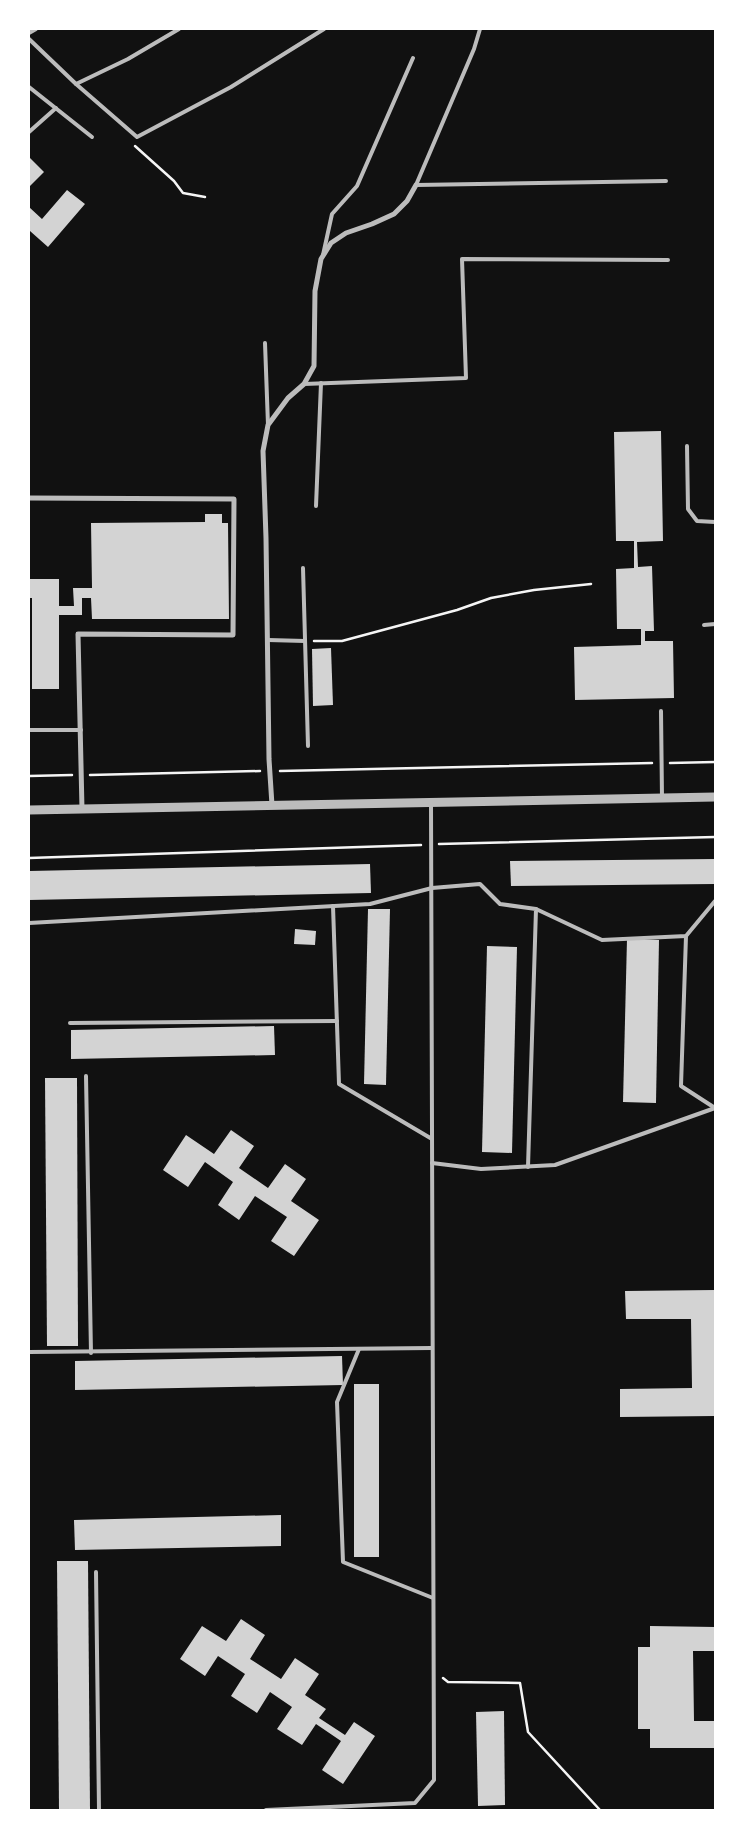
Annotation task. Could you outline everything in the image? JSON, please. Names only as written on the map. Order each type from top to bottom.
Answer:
[{"type":"street","points":[[272,805],[263,451],[268,425],[288,398],[304,384],[314,366],[315,291],[322,259],[331,243],[346,233],[394,214],[407,201],[416,185]]},
{"type":"street","points":[[29,498],[234,499],[233,635],[78,634],[82,809]]},
{"type":"street","points":[[29,810],[715,797]]},
{"type":"lane","points":[[29,33],[36,29]]},
{"type":"lane","points":[[76,84],[128,59],[179,29]]},
{"type":"lane","points":[[29,39],[76,84],[138,137],[245,79],[324,29]]},
{"type":"lane","points":[[480,29],[474,48],[416,185],[666,181]]},
{"type":"lane","points":[[322,259],[332,214],[357,186],[414,58]]},
{"type":"lane","points":[[29,86],[92,137]]},
{"type":"lane","points":[[29,132],[56,108]]},
{"type":"lane","points":[[304,384],[466,378],[462,259],[668,260]]},
{"type":"lane","points":[[265,343],[268,425]]},
{"type":"lane","points":[[316,506],[321,383]]},
{"type":"lane","points":[[687,446],[688,509],[697,521],[715,522]]},
{"type":"lane","points":[[303,568],[308,746]]},
{"type":"lane","points":[[704,625],[715,624]]},
{"type":"lane","points":[[268,640],[305,641]]},
{"type":"lane","points":[[661,711],[662,798]]},
{"type":"lane","points":[[29,730],[81,730]]},
{"type":"lane","points":[[266,1810],[415,1803],[434,1780],[432,802]]},
{"type":"lane","points":[[29,923],[370,904],[432,888],[480,884],[500,904],[536,910],[602,940],[686,936]]},
{"type":"lane","points":[[715,901],[686,936],[681,1086],[715,1108]]},
{"type":"lane","points":[[333,906],[339,1084],[432,1139]]},
{"type":"lane","points":[[528,1166],[536,910]]},
{"type":"lane","points":[[70,1023],[337,1021]]},
{"type":"lane","points":[[86,1076],[92,1353]]},
{"type":"lane","points":[[432,1163],[481,1169],[555,1165],[715,1108]]},
{"type":"lane","points":[[29,1352],[92,1353],[432,1348]]},
{"type":"lane","points":[[359,1349],[337,1402],[343,1562],[433,1598]]},
{"type":"lane","points":[[96,1572],[99,1810]]},
{"type":"path","points":[[305,641],[342,641],[457,610],[491,598],[534,590],[591,584]]},
{"type":"path","points":[[29,776],[715,762]]},
{"type":"path","points":[[29,858],[431,844],[715,837]]},
{"type":"path","points":[[434,1670],[448,1682],[520,1683],[528,1732],[600,1810]]},
{"type":"building","points":[[29,157],[44,172],[29,187]]},
{"type":"building","points":[[67,190],[85,204],[48,247],[30,231],[29,234],[29,207],[42,219]]},
{"type":"building","points":[[661,431],[663,541],[637,542],[638,567],[652,566],[654,631],[645,631],[645,641],[673,641],[674,698],[575,700],[574,647],[641,645],[641,629],[617,629],[616,569],[634,568],[634,541],[616,541],[614,432]]},
{"type":"building","points":[[205,514],[222,514],[222,523],[228,523],[229,619],[92,619],[91,598],[82,598],[82,615],[59,615],[59,689],[32,689],[32,598],[29,598],[29,579],[59,579],[59,606],[74,606],[73,588],[92,588],[91,523],[205,522]]},
{"type":"building","points":[[331,648],[333,705],[313,706],[312,649]]},
{"type":"building","points":[[715,859],[715,884],[511,886],[510,861]]},
{"type":"building","points":[[370,864],[371,893],[29,900],[29,871]]},
{"type":"building","points":[[368,909],[390,909],[386,1085],[364,1084]]},
{"type":"building","points":[[295,929],[316,931],[315,945],[294,944]]},
{"type":"building","points":[[627,939],[659,940],[656,1103],[623,1102]]},
{"type":"building","points":[[487,946],[517,947],[512,1153],[482,1152]]},
{"type":"building","points":[[274,1026],[275,1055],[71,1059],[71,1030]]},
{"type":"building","points":[[45,1078],[77,1078],[78,1346],[47,1346]]},
{"type":"building","points":[[231,1130],[254,1146],[239,1168],[268,1188],[285,1164],[306,1179],[291,1201],[319,1220],[294,1256],[271,1241],[287,1217],[255,1196],[239,1220],[218,1205],[233,1182],[205,1162],[188,1187],[163,1170],[186,1135],[214,1154]]},
{"type":"building","points":[[715,1290],[715,1416],[620,1417],[620,1389],[692,1388],[691,1319],[626,1319],[625,1291]]},
{"type":"building","points":[[342,1356],[343,1385],[75,1390],[75,1361]]},
{"type":"building","points":[[354,1384],[379,1384],[379,1557],[354,1557]]},
{"type":"building","points":[[281,1515],[281,1546],[75,1550],[74,1520]]},
{"type":"building","points":[[57,1561],[88,1561],[90,1810],[59,1810]]},
{"type":"building","points":[[241,1619],[265,1635],[250,1659],[281,1679],[295,1658],[319,1674],[305,1695],[326,1709],[319,1718],[345,1735],[354,1722],[375,1736],[343,1784],[322,1770],[341,1741],[316,1724],[302,1745],[277,1729],[292,1707],[270,1692],[257,1713],[231,1696],[245,1674],[218,1656],[205,1676],[180,1659],[202,1626],[226,1641]]},
{"type":"building","points":[[650,1626],[715,1627],[715,1651],[693,1651],[694,1721],[715,1721],[715,1748],[650,1748],[650,1729],[638,1729],[638,1647],[650,1647]]},
{"type":"building","points":[[504,1711],[505,1805],[478,1806],[476,1712]]}]
